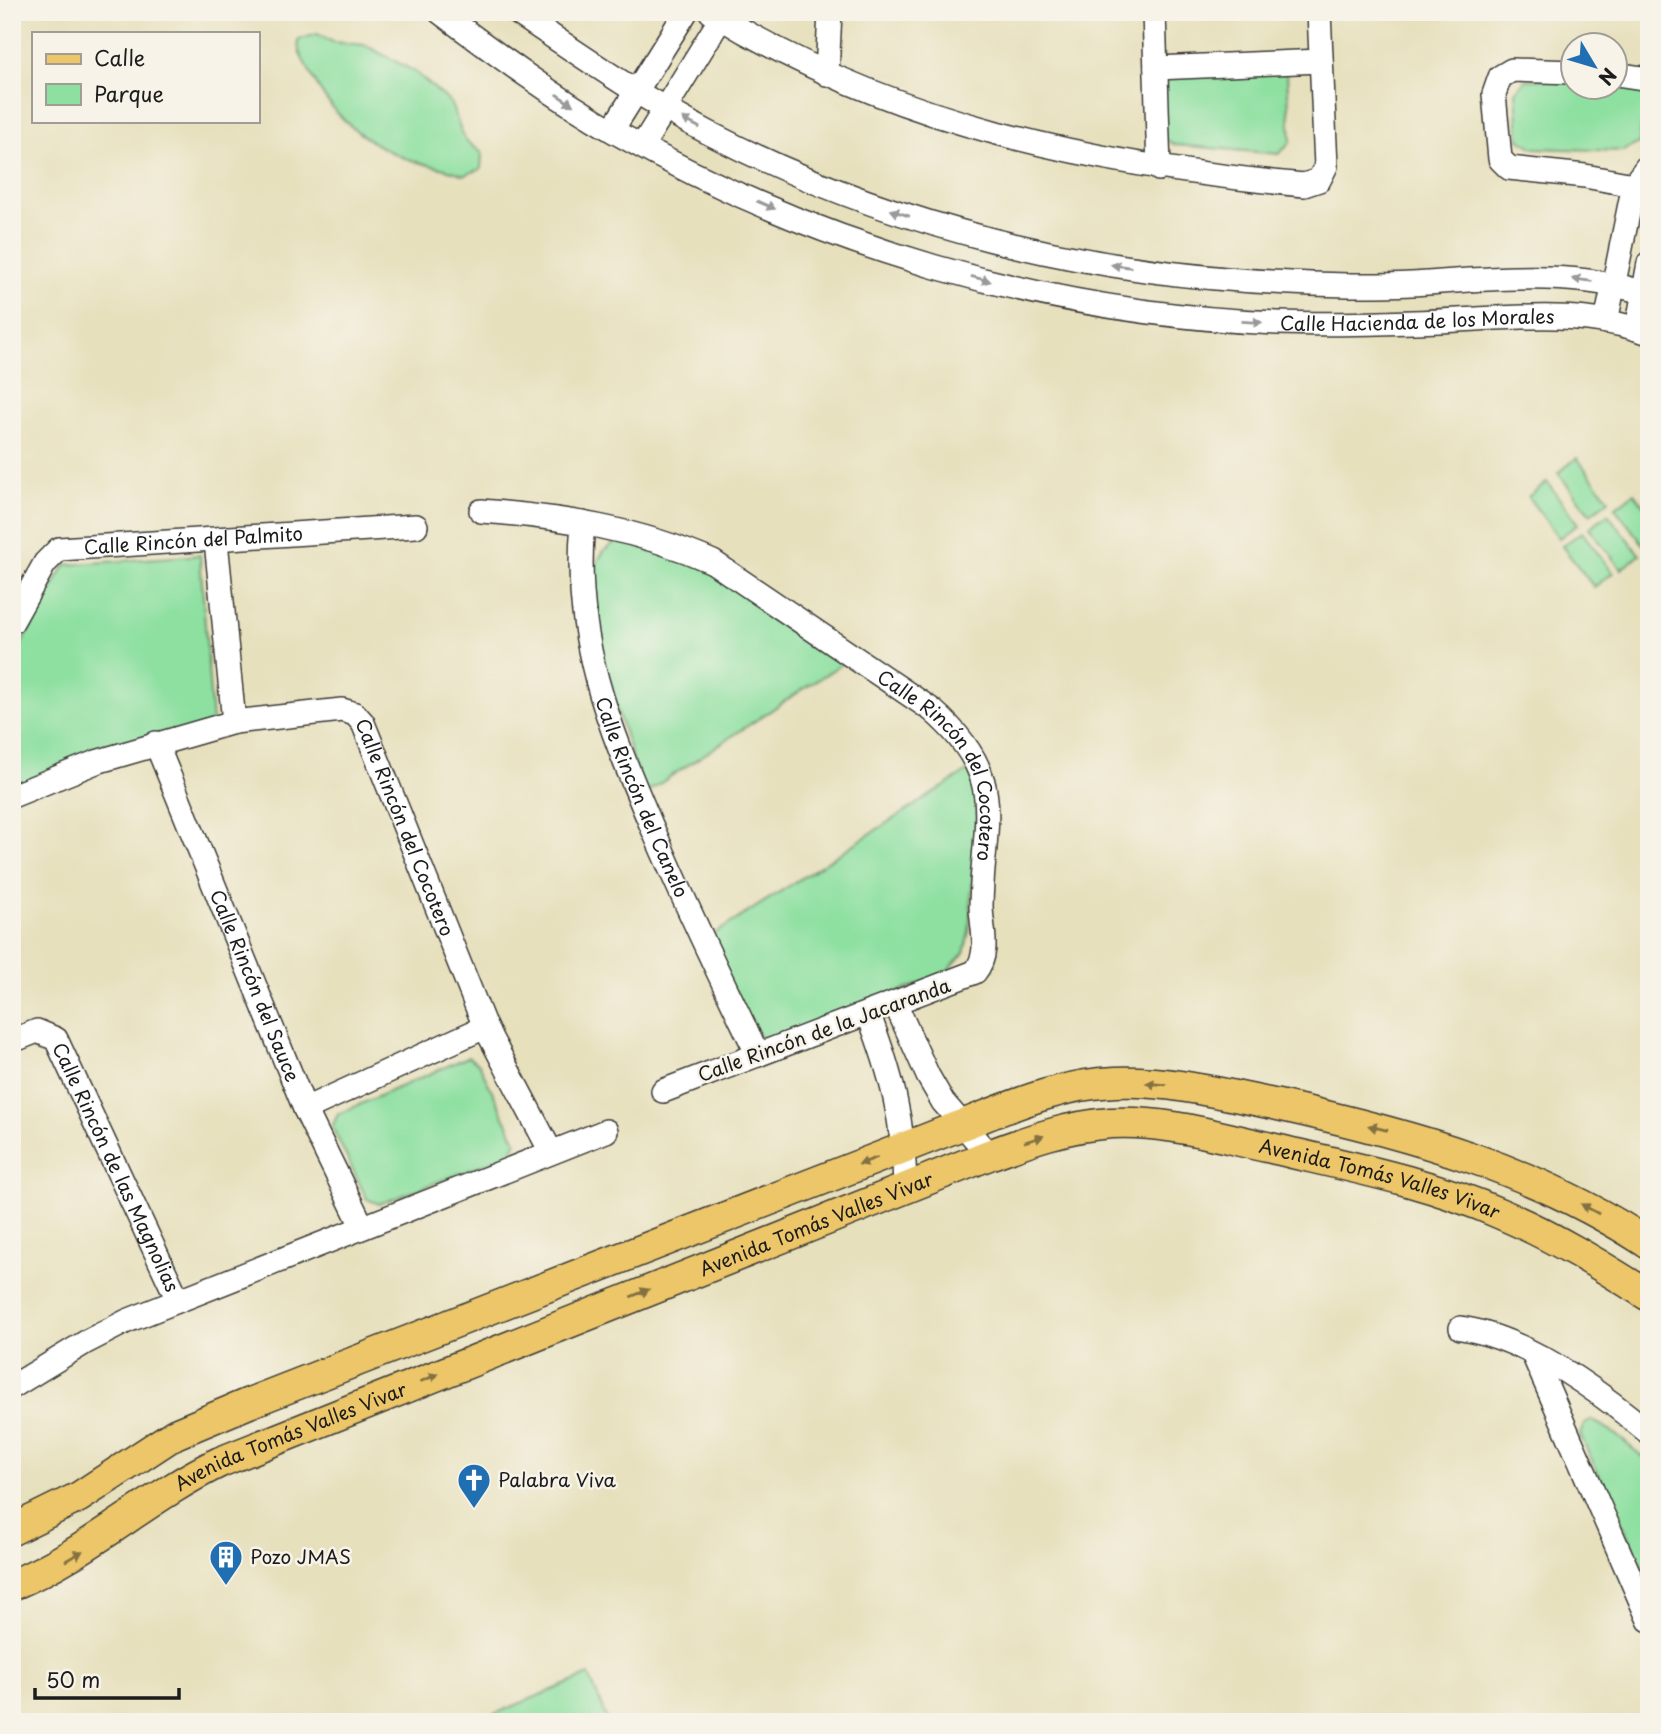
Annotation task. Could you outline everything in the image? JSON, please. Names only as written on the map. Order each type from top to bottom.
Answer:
[{"type":"main road","name":"Avenida Tomás Valles Vivar","points":[[12,1530],[79,1497],[175,1434],[962,1125],[1052,1092],[1084,1085],[1114,1082],[1187,1087],[1373,1127],[1467,1154],[1556,1191],[1649,1244]]},
{"type":"main road","name":"Avenida Tomás Valles Vivar","points":[[12,1585],[75,1555],[178,1484],[220,1462],[989,1155],[1049,1134],[1087,1125],[1132,1123],[1195,1131],[1351,1167],[1473,1202],[1563,1244],[1649,1296]]},
{"type":"street","name":"Calle Hacienda de los Morales","points":[[440,12],[612,130],[756,200],[890,252],[1064,299],[1184,318],[1331,324],[1530,316],[1606,322],[1643,331]]},
{"type":"street","name":"Calle Hacienda de los Morales","points":[[516,12],[636,92],[775,164],[923,220],[1050,254],[1188,275],[1329,284],[1407,284],[1554,277],[1613,285],[1646,293]]},
{"type":"street","points":[[612,130],[686,12]]},
{"type":"street","points":[[827,74],[830,12]]},
{"type":"street","points":[[1154,12],[1159,169]]},
{"type":"street","points":[[642,146],[716,15],[827,74],[885,99],[1019,141],[1159,169],[1304,185],[1319,180],[1326,166],[1319,12]]},
{"type":"street","points":[[1156,68],[1321,61]]},
{"type":"street","points":[[1560,72],[1512,70],[1500,77],[1494,94],[1500,159],[1509,168],[1641,186]]},
{"type":"street","points":[[1630,76],[1649,79]]},
{"type":"street","points":[[1606,322],[1613,285],[1649,164]]},
{"type":"street","points":[[1643,331],[1649,263]]},
{"type":"street","points":[[1329,284],[1331,324]]},
{"type":"street","name":"Calle Rincón del Cocotero","points":[[481,512],[542,516],[583,523],[654,539],[713,562],[890,678],[951,726],[980,766],[986,789],[989,826],[981,906],[985,950],[981,965]]},
{"type":"street","name":"Calle Rincón del Canelo","points":[[583,523],[580,552],[584,616],[606,716],[688,911],[758,1055]]},
{"type":"street","name":"Calle Rincón del Palmito","points":[[12,622],[45,563],[59,549],[216,541],[416,526]]},
{"type":"street","points":[[216,541],[234,722]]},
{"type":"street","name":"Calle Rincón del Cocotero","points":[[12,796],[96,762],[234,722],[342,710],[359,718],[485,1027],[551,1152]]},
{"type":"street","name":"Calle Rincón del Sauce","points":[[156,743],[305,1109],[362,1226]]},
{"type":"street","name":"Calle Rincón de la Jacaranda","points":[[663,1091],[967,977],[981,965]]},
{"type":"street","points":[[895,1003],[928,1076],[962,1125],[989,1155]]},
{"type":"street","points":[[869,1013],[896,1092],[905,1147],[905,1188]]},
{"type":"street","points":[[305,1109],[485,1027]]},
{"type":"street","name":"Calle Rincón de las Magnolias","points":[[12,1041],[37,1031],[56,1039],[178,1300]]},
{"type":"street","points":[[896,1092],[928,1076]]},
{"type":"street","points":[[12,1387],[86,1342],[178,1300],[606,1131]]},
{"type":"street","points":[[1461,1328],[1489,1332],[1533,1354],[1610,1401],[1649,1433]]},
{"type":"street","points":[[1533,1354],[1649,1620]]},
{"type":"green space","points":[[317,34],[333,42],[365,45],[414,71],[450,102],[465,140],[482,153],[481,169],[464,175],[410,160],[360,134],[327,101],[301,56],[298,40]]},
{"type":"green space","points":[[1274,66],[1287,75],[1291,142],[1279,154],[1175,145],[1162,137],[1159,82],[1170,71]]},
{"type":"green space","points":[[1560,79],[1560,102],[1630,102],[1630,83],[1636,84],[1646,98],[1639,143],[1623,151],[1534,148],[1519,139],[1516,91],[1526,80]]},
{"type":"green space","points":[[1577,458],[1609,500],[1590,514],[1558,473]]},
{"type":"green space","points":[[1547,482],[1578,524],[1559,538],[1528,497]]},
{"type":"green space","points":[[1634,493],[1649,512],[1647,549],[1615,508]]},
{"type":"green space","points":[[1608,514],[1640,555],[1621,569],[1589,528]]},
{"type":"green space","points":[[1582,532],[1613,573],[1594,587],[1562,546]]},
{"type":"green space","points":[[619,539],[687,556],[849,659],[644,794],[599,654],[591,572],[604,551]]},
{"type":"green space","points":[[200,555],[212,723],[12,790],[12,661],[65,565]]},
{"type":"green space","points":[[971,769],[978,801],[969,932],[964,953],[943,975],[768,1042],[752,1030],[708,938]]},
{"type":"green space","points":[[468,1057],[479,1064],[516,1141],[510,1155],[379,1204],[367,1199],[332,1127],[338,1114]]},
{"type":"green space","points":[[1591,1420],[1610,1430],[1649,1462],[1649,1581],[1580,1435],[1584,1424]]},
{"type":"green space","points":[[589,1675],[608,1722],[489,1722],[487,1717]]},
{"type":"place","name":"Palabra Viva","points":[[474,1510]]},
{"type":"place","name":"Pozo JMAS","points":[[226,1587]]}]
